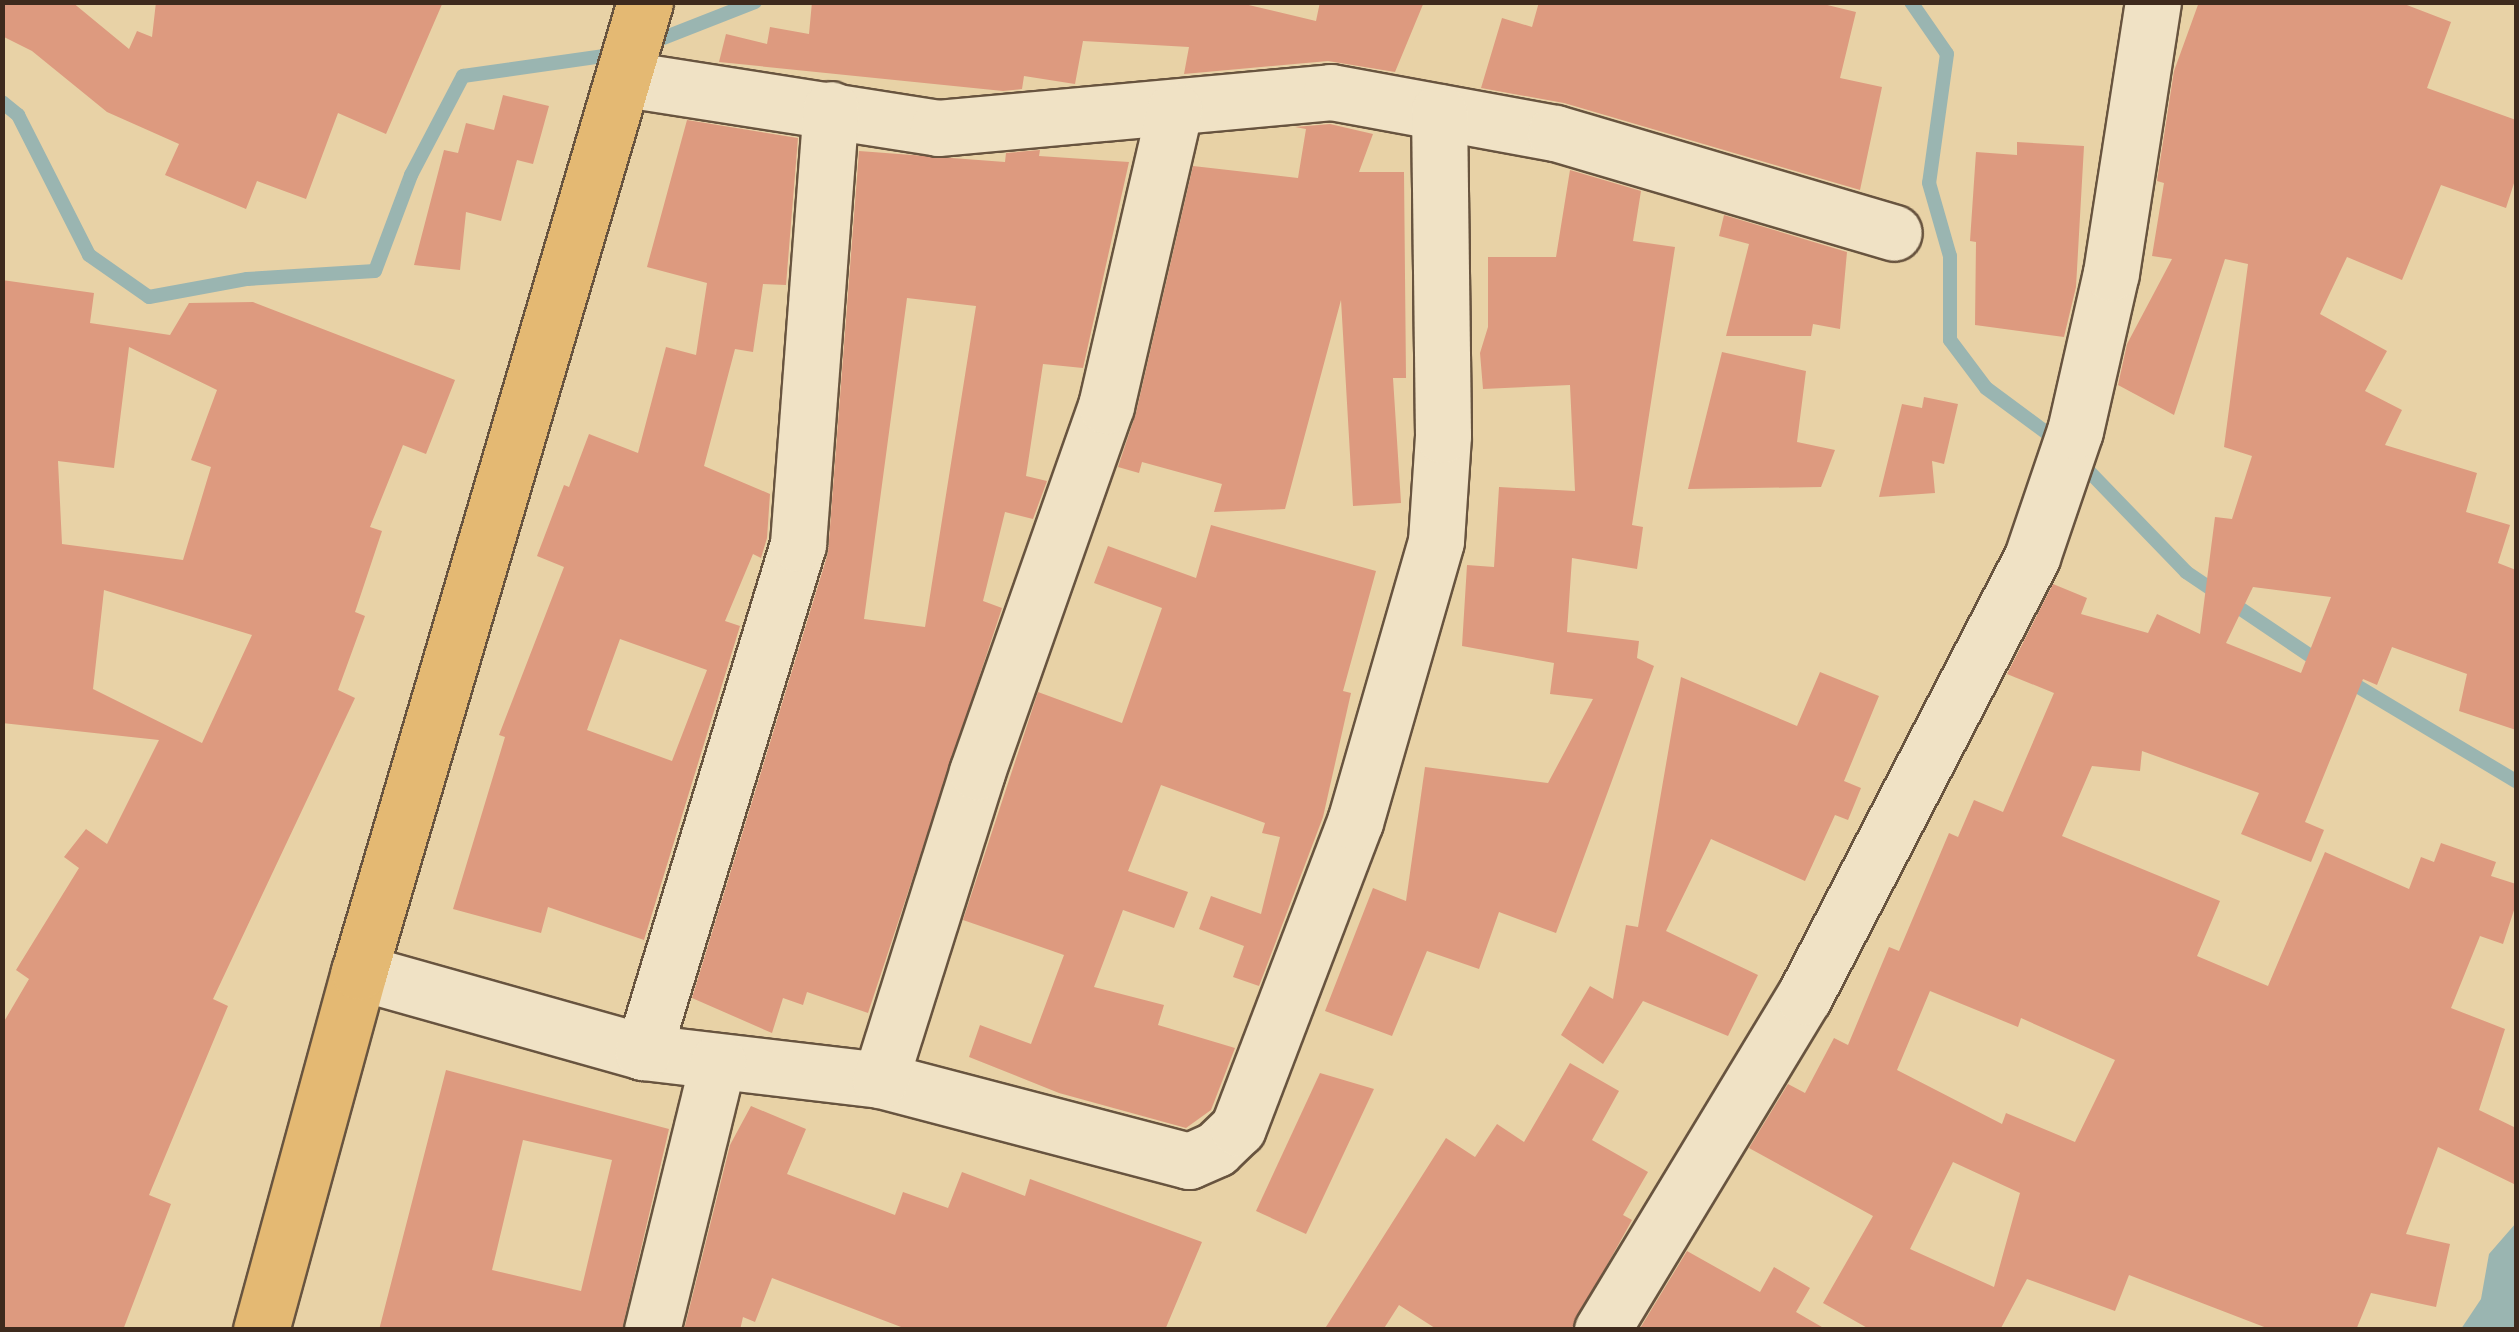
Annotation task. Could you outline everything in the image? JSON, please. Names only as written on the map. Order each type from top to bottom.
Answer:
[{"type":"highway","points":[[262,1330],[358,972],[635,30]]},
{"type":"street","points":[[1602,1330],[1804,997],[2032,557],[2075,431],[2111,273],[2153,2]]},
{"type":"street","points":[[635,30],[831,109],[938,128],[1174,111],[1331,92],[1555,133],[1894,233]]},
{"type":"street","points":[[642,1052],[798,544],[831,109]]},
{"type":"street","points":[[880,1080],[977,772],[1106,406],[1174,111]]},
{"type":"street","points":[[358,972],[642,1052],[880,1080],[1189,1161],[1238,1128],[1355,822],[1436,541],[1444,435],[1439,112]]},
{"type":"street","points":[[652,1330],[718,1062]]},
{"type":"water","points":[[2516,1223],[2516,1329],[2461,1329],[2481,1299],[2489,1254]]},
{"type":"building","points":[[2,2],[72,2],[129,49],[137,31],[152,37],[156,2],[443,2],[386,134],[338,113],[306,199],[257,181],[246,209],[165,175],[179,144],[107,112],[32,51],[2,36]]},
{"type":"building","points":[[812,2],[1236,2],[1316,21],[1320,2],[1424,2],[1395,72],[1328,61],[1184,74],[1189,47],[1083,41],[1075,84],[1024,76],[1022,89],[1003,91],[719,62],[726,34],[767,44],[770,27],[809,34]]},
{"type":"building","points":[[1539,2],[1815,2],[1856,12],[1840,78],[1882,87],[1860,190],[1564,103],[1481,88],[1502,18],[1532,27]]},
{"type":"building","points":[[2199,2],[2399,2],[2451,22],[2427,88],[2516,120],[2516,177],[2506,208],[2441,185],[2402,280],[2347,257],[2320,314],[2387,351],[2365,391],[2402,410],[2385,445],[2477,473],[2466,512],[2510,525],[2498,563],[2516,570],[2516,730],[2459,711],[2467,674],[2392,647],[2377,685],[2363,679],[2305,822],[2324,830],[2311,862],[2241,834],[2259,793],[2142,751],[2140,771],[2092,766],[2062,836],[2220,901],[2197,956],[2268,986],[2325,852],[2409,889],[2421,857],[2434,862],[2441,843],[2496,862],[2491,876],[2516,884],[2516,904],[2503,944],[2480,936],[2451,1008],[2505,1029],[2479,1110],[2516,1128],[2516,1185],[2438,1147],[2406,1234],[2450,1244],[2436,1307],[2371,1293],[2356,1330],[2272,1330],[2129,1275],[2115,1311],[2027,1279],[2000,1330],[1871,1330],[1823,1303],[1873,1216],[1749,1148],[1788,1084],[1805,1093],[1834,1038],[1848,1045],[1889,947],[1899,951],[1949,833],[1958,837],[1974,800],[2003,812],[2054,693],[2007,674],[2053,584],[2087,598],[2081,614],[2148,633],[2157,614],[2200,634],[2215,517],[2232,519],[2252,456],[2224,447],[2248,264],[2225,259],[2174,415],[2118,385],[2127,344],[2172,259],[2152,256],[2164,183],[2157,181],[2174,71]],"holes":[[[2253,587],[2331,597],[2301,673],[2226,643]],[[1930,991],[2018,1027],[2021,1018],[2115,1060],[2075,1142],[2006,1113],[2002,1124],[1897,1070]],[[1953,1162],[2020,1193],[1994,1287],[1910,1249]]]},
{"type":"building","points":[[503,95],[549,106],[533,164],[517,160],[501,221],[466,212],[460,270],[414,265],[444,150],[458,153],[466,123],[494,130]]},
{"type":"building","points":[[687,120],[798,138],[786,285],[763,284],[753,352],[735,349],[704,466],[770,494],[767,538],[761,558],[753,554],[725,621],[740,626],[644,940],[548,907],[541,933],[453,909],[505,737],[499,735],[564,567],[537,556],[564,485],[569,487],[589,434],[638,453],[666,347],[696,355],[707,283],[647,267]],"holes":[[[620,639],[707,670],[672,761],[587,730]]]},
{"type":"building","points":[[1330,124],[1373,134],[1359,172],[1404,172],[1406,378],[1393,378],[1401,503],[1353,506],[1341,300],[1285,509],[1214,512],[1222,484],[1142,462],[1139,473],[1118,467],[1136,413],[1193,166],[1298,178],[1306,129],[1295,127]]},
{"type":"building","points":[[2017,142],[2084,146],[2076,287],[2064,337],[1975,325],[1976,242],[1970,241],[1976,152],[2017,155]]},
{"type":"building","points":[[1040,150],[1039,156],[1129,162],[1083,368],[1043,364],[1026,476],[1047,481],[1033,519],[1005,512],[983,601],[1002,608],[868,1013],[807,992],[803,1005],[783,998],[772,1033],[692,998],[828,553],[859,151],[1005,162],[1006,153]],"holes":[[[907,298],[976,306],[925,627],[864,619]]]},
{"type":"building","points":[[1570,170],[1641,191],[1633,241],[1675,247],[1632,525],[1643,527],[1637,569],[1572,558],[1567,632],[1639,641],[1637,658],[1654,666],[1556,933],[1499,912],[1479,969],[1427,951],[1392,1036],[1325,1011],[1373,888],[1406,901],[1425,767],[1548,783],[1593,699],[1550,694],[1554,663],[1462,646],[1467,565],[1494,567],[1499,487],[1575,491],[1570,385],[1483,389],[1480,353],[1488,327],[1488,257],[1556,257]]},
{"type":"building","points":[[1724,215],[1847,252],[1840,329],[1813,324],[1811,336],[1726,336],[1749,244],[1719,236]]},
{"type":"building","points":[[2,280],[94,293],[90,323],[170,335],[189,303],[253,302],[455,380],[426,454],[403,445],[370,527],[382,531],[355,612],[365,616],[338,690],[355,698],[213,999],[228,1006],[149,1195],[171,1204],[123,1330],[2,1330],[2,1025],[29,979],[16,970],[79,868],[64,857],[86,829],[107,844],[159,740],[2,723]],"holes":[[[129,347],[217,390],[191,460],[211,467],[183,560],[62,544],[58,461],[114,468]],[[104,590],[252,635],[202,743],[93,689]]]},
{"type":"building","points":[[1722,352],[1806,371],[1797,442],[1835,450],[1821,487],[1688,489]]},
{"type":"building","points":[[1924,397],[1958,404],[1944,464],[1932,461],[1935,493],[1879,497],[1902,404],[1922,408]]},
{"type":"building","points":[[1211,525],[1376,571],[1343,691],[1351,693],[1323,817],[1259,986],[1233,977],[1244,946],[1199,929],[1211,896],[1261,914],[1280,837],[1262,833],[1265,823],[1161,785],[1128,871],[1188,892],[1174,928],[1123,910],[1094,987],[1164,1005],[1158,1025],[1235,1048],[1211,1110],[1186,1128],[1059,1093],[969,1057],[980,1025],[1031,1044],[1064,955],[963,920],[1038,692],[1122,723],[1162,608],[1094,583],[1108,546],[1196,578]]},
{"type":"building","points":[[1820,672],[1879,696],[1844,781],[1861,788],[1848,820],[1835,815],[1805,881],[1711,839],[1666,931],[1758,975],[1728,1036],[1643,1001],[1603,1064],[1561,1035],[1590,986],[1613,999],[1626,925],[1638,927],[1681,677],[1797,726]]},
{"type":"building","points":[[1570,1063],[1619,1091],[1592,1140],[1648,1172],[1623,1215],[1632,1220],[1571,1330],[1438,1330],[1399,1305],[1383,1330],[1324,1330],[1446,1138],[1475,1157],[1497,1124],[1524,1142]]},
{"type":"building","points":[[446,1070],[669,1129],[622,1330],[379,1330]],"holes":[[[523,1140],[612,1160],[581,1291],[492,1270]]]},
{"type":"building","points":[[1320,1073],[1374,1089],[1306,1234],[1256,1211]]},
{"type":"building","points":[[751,1106],[806,1129],[787,1174],[895,1215],[903,1192],[948,1208],[962,1172],[1025,1196],[1030,1179],[1202,1242],[1165,1330],[909,1330],[772,1278],[755,1322],[743,1317],[740,1330],[684,1330],[730,1145]]},
{"type":"building","points":[[1687,1251],[1760,1292],[1774,1267],[1810,1288],[1796,1312],[1827,1330],[1639,1330]]},
{"type":"waterway","points":[[648,44],[755,2]]},
{"type":"waterway","points":[[1911,2],[1947,54],[1929,183],[1950,256],[1950,340],[1986,388],[2059,442]]},
{"type":"waterway","points":[[2,102],[18,115],[89,255],[149,297],[247,279],[375,271],[411,175],[463,76],[618,54]]},
{"type":"waterway","points":[[2078,460],[2186,572],[2321,663]]},
{"type":"waterway","points":[[2347,680],[2516,781]]}]
